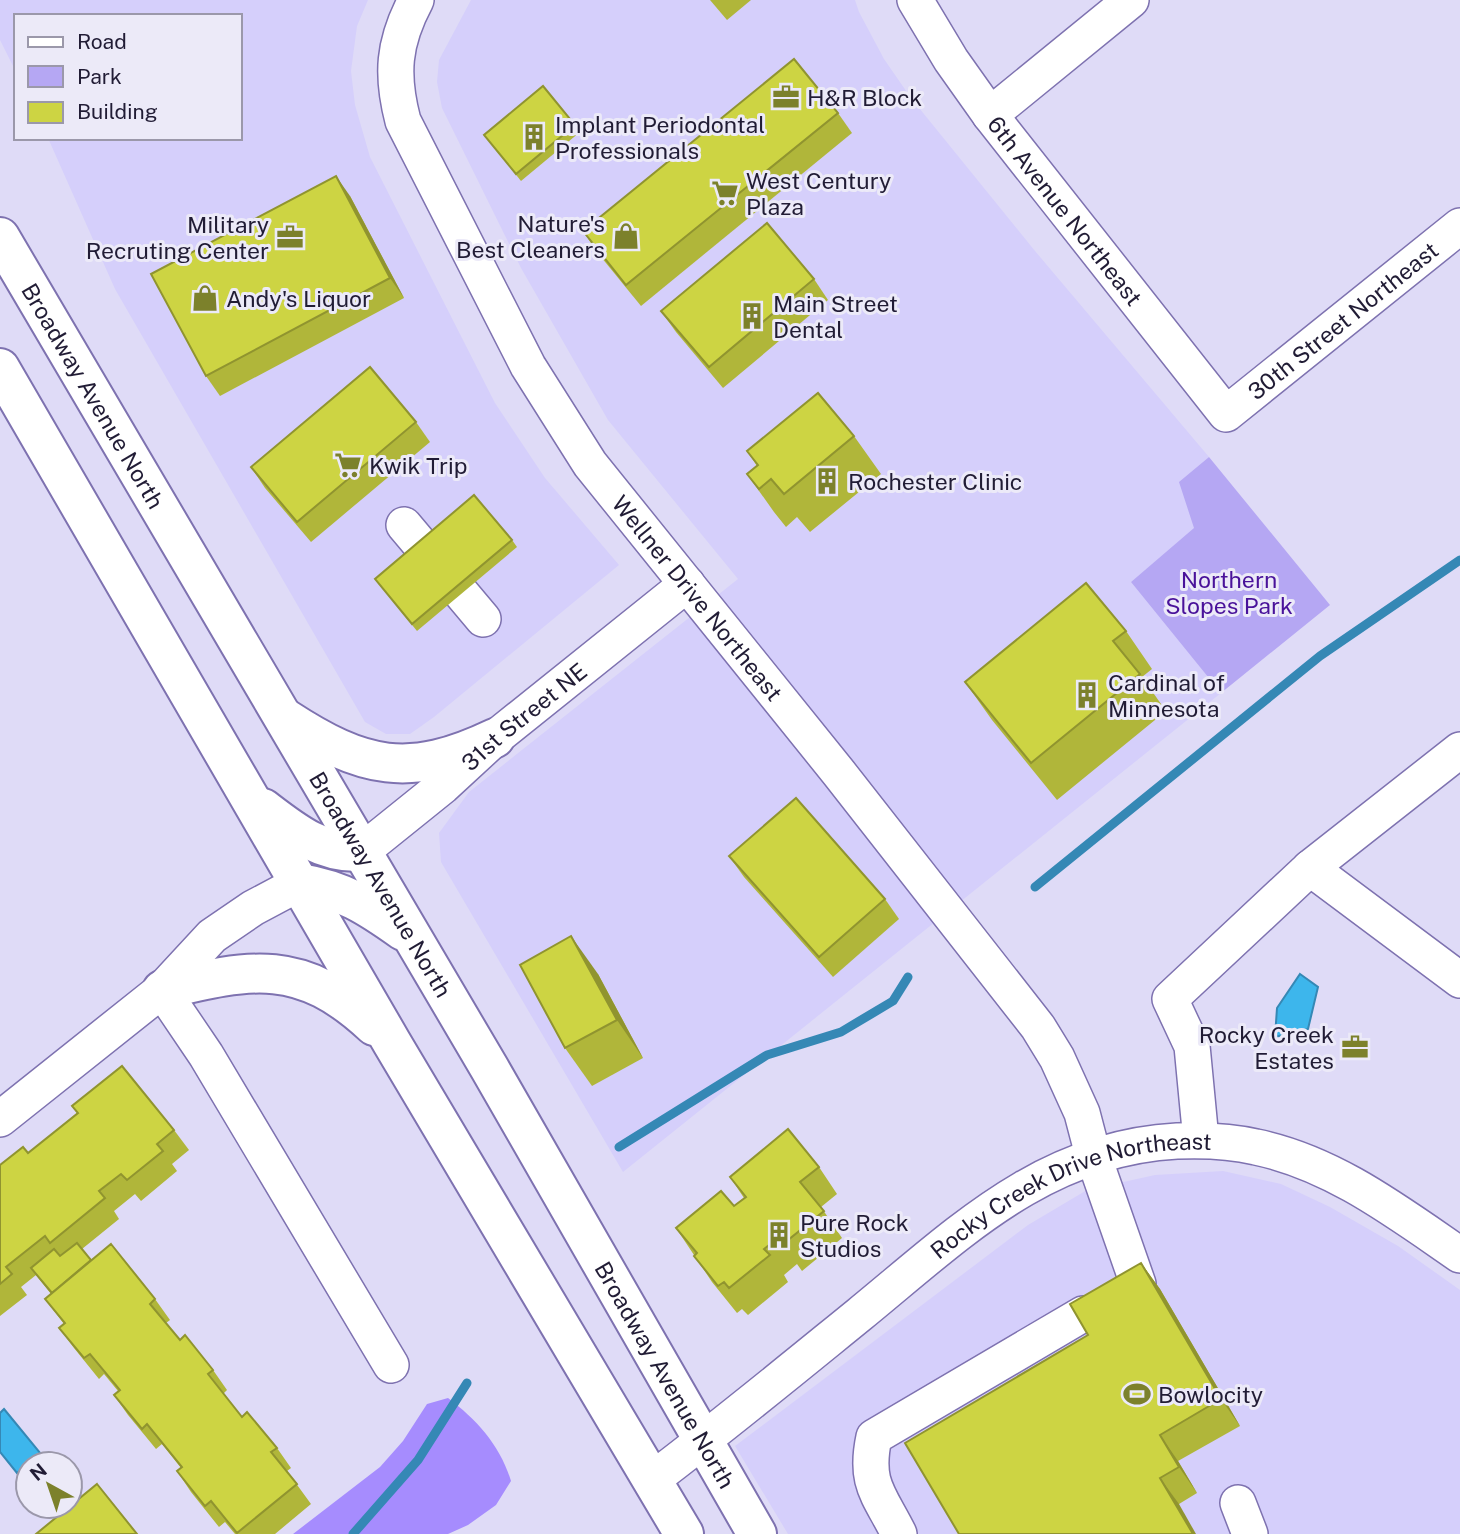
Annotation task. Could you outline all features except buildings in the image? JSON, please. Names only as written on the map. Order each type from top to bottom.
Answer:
[{"type":"main road","name":"Broadway Avenue North","points":[[0,237],[413,938],[757,1534]]},
{"type":"main road","points":[[0,368],[392,1043],[684,1534]]},
{"type":"main road","points":[[280,714],[318,739],[353,755],[393,765],[440,760],[466,752],[495,738]]},
{"type":"main road","points":[[253,801],[313,843],[342,853],[361,852]]},
{"type":"main road","points":[[300,883],[325,887],[346,895],[413,938]]},
{"type":"main road","points":[[162,990],[208,979],[261,972],[296,978],[338,997],[392,1043]]},
{"type":"street","name":"Wellner Drive Northeast","points":[[416,0],[400,38],[394,64],[396,94],[403,121],[528,366],[590,464],[1030,1016],[1057,1058],[1074,1092],[1138,1284]]},
{"type":"street","name":"6th Avenue Northeast","points":[[915,0],[944,50],[990,115],[1226,414]]},
{"type":"street","points":[[990,115],[1131,0]]},
{"type":"street","name":"30th Street Northeast","points":[[1226,414],[1460,226]]},
{"type":"street","points":[[404,525],[483,619]]},
{"type":"street","name":"31st Street NE","points":[[361,852],[443,786],[495,738],[687,584]]},
{"type":"street","points":[[1201,1140],[1192,1046],[1170,999],[1310,868],[1460,750]]},
{"type":"street","points":[[1310,868],[1460,980]]},
{"type":"street","points":[[0,1119],[162,990],[212,936],[253,908],[300,883]]},
{"type":"street","points":[[162,990],[206,1055],[390,1366]]},
{"type":"street","name":"Rocky Creek Drive Northeast","points":[[653,1479],[982,1216],[1033,1182],[1093,1155],[1148,1143],[1201,1140],[1255,1146],[1337,1175],[1381,1200],[1460,1255]]},
{"type":"street","points":[[899,1534],[874,1487],[869,1461],[874,1437],[1083,1314]]},
{"type":"shaded area","points":[[0,0],[368,0],[357,26],[351,71],[355,105],[370,157],[495,403],[545,478],[619,565],[410,734],[386,734],[365,722],[115,289],[49,140],[242,140],[242,14],[14,14],[14,68],[0,40]]},
{"type":"shaded area","points":[[471,0],[855,0],[884,59],[911,98],[1035,251],[1209,457],[1180,482],[1195,528],[1131,582],[1221,693],[623,1172],[441,862],[439,833],[469,792],[738,579],[608,420],[521,268],[442,108],[437,82],[439,60]]},
{"type":"shaded area","points":[[1223,1171],[1281,1184],[1330,1207],[1398,1246],[1460,1290],[1460,1534],[788,1534],[735,1446],[1028,1225],[1087,1190],[1155,1175]]},
{"type":"shaded area","points":[[448,1398],[469,1415],[501,1456],[511,1481],[496,1505],[468,1525],[448,1534],[293,1534],[380,1467],[403,1441],[427,1404]]},
{"type":"green space","name":"Northern Slopes Park","points":[[1209,457],[1330,605],[1221,693],[1131,582],[1194,528],[1179,482]]},
{"type":"water","points":[[1300,974],[1318,987],[1308,1029],[1275,1037],[1277,1008]]},
{"type":"water","points":[[4,1409],[38,1450],[14,1450],[14,1469],[0,1452],[0,1413]]},
{"type":"waterway","points":[[1035,887],[1320,656],[1460,560]]},
{"type":"waterway","points":[[619,1147],[767,1055],[841,1032],[893,1001],[908,977]]},
{"type":"waterway","points":[[353,1534],[418,1460],[467,1383]]},
{"type":"place","name":"H&R Block","points":[[786,97]]},
{"type":"place","name":"Implant Periodontal Professionals","points":[[534,137]]},
{"type":"place","name":"West Century Plaza","points":[[725,193]]},
{"type":"place","name":"Nature's Best Cleaners","points":[[626,236]]},
{"type":"place","name":"Military Recruting Center","points":[[290,237]]},
{"type":"place","name":"Andy's Liquor","points":[[205,298]]},
{"type":"place","name":"Main Street Dental","points":[[752,316]]},
{"type":"place","name":"Kwik Trip","points":[[348,465]]},
{"type":"place","name":"Rochester Clinic","points":[[827,481]]},
{"type":"place","name":"Cardinal of Minnesota","points":[[1087,695]]},
{"type":"place","name":"Rocky Creek Estates","points":[[1355,1047]]},
{"type":"place","name":"Pure Rock Studios","points":[[779,1235]]},
{"type":"place","name":"Bowlocity","points":[[1137,1394]]}]
